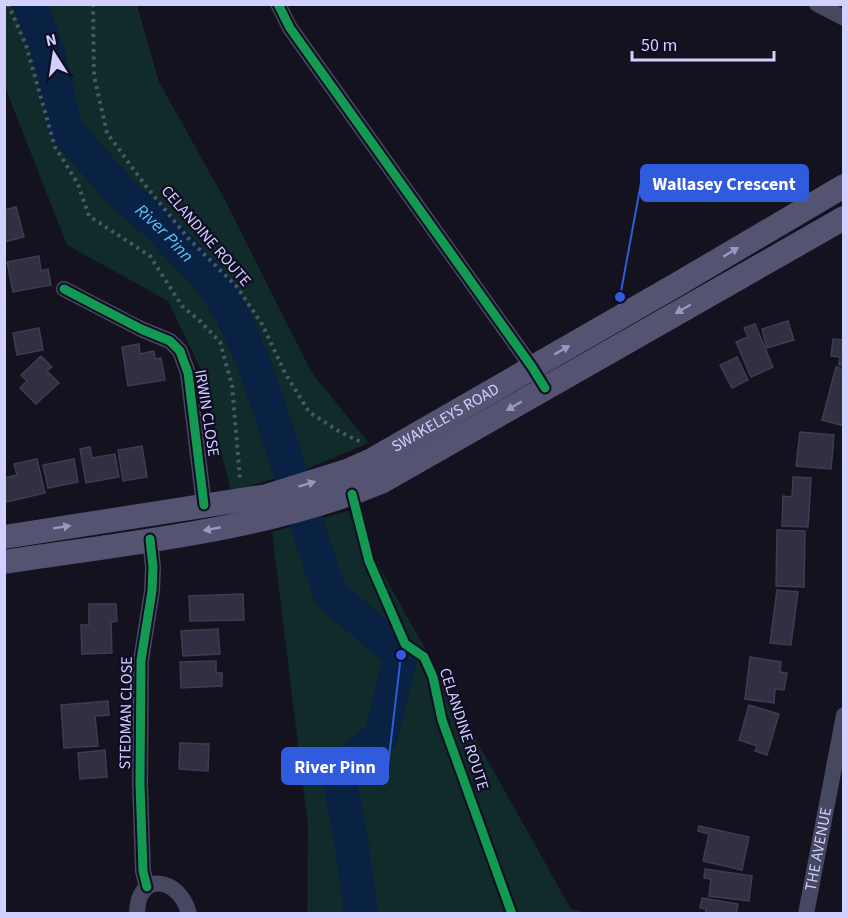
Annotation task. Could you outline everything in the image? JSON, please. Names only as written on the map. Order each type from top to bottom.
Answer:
[{"type":"main road","name":"SWAKELEYS ROAD","points":[[344,489],[372,460],[843,186]]},
{"type":"main road","name":"SWAKELEYS ROAD","points":[[4,562],[140,541],[268,507],[381,482],[843,218]]},
{"type":"main road","name":"SWAKELEYS ROAD","points":[[4,537],[204,505],[242,501],[268,507]]},
{"type":"main road","points":[[125,517],[140,541]]},
{"type":"street","points":[[278,4],[290,28],[545,388]]},
{"type":"street","points":[[817,4],[843,18]]},
{"type":"street","name":"IRWIN CLOSE","points":[[64,289],[141,329],[170,341],[180,351],[188,373],[204,505]]},
{"type":"street","name":"STEDMAN CLOSE","points":[[137,914],[139,901],[147,887],[143,871],[140,784],[141,660],[153,574],[140,541]]},
{"type":"street","name":"THE AVENUE","points":[[806,914],[843,714]]},
{"type":"street","points":[[147,887],[160,883],[172,886],[181,894],[189,914]]},
{"type":"path","points":[[8,4],[26,45],[55,147],[78,184],[88,216],[150,256],[182,306],[220,342],[232,385],[242,501]]},
{"type":"green space","points":[[5,5],[137,5],[159,82],[225,200],[312,373],[369,443],[304,470],[231,491],[199,366],[168,301],[67,245],[5,87]]},
{"type":"green space","points":[[348,511],[571,909],[586,913],[307,913],[308,826],[272,532]]},
{"type":"building","points":[[16,207],[24,237],[4,242],[4,210]]},
{"type":"building","points":[[39,256],[41,271],[48,269],[51,285],[13,292],[7,262]]},
{"type":"building","points":[[788,321],[794,340],[767,348],[762,329]]},
{"type":"building","points":[[755,324],[773,367],[751,377],[736,342],[748,337],[744,328]]},
{"type":"building","points":[[39,328],[43,350],[17,355],[13,333]]},
{"type":"building","points":[[833,339],[844,340],[844,365],[839,365],[840,357],[831,356]]},
{"type":"building","points":[[139,344],[140,354],[154,351],[155,359],[161,358],[165,380],[128,386],[122,347]]},
{"type":"building","points":[[41,356],[52,367],[47,371],[59,383],[36,404],[20,388],[27,381],[21,375]]},
{"type":"building","points":[[737,357],[748,380],[732,388],[720,365]]},
{"type":"building","points":[[836,367],[844,369],[844,426],[822,420]]},
{"type":"building","points":[[800,432],[834,435],[831,469],[796,466]]},
{"type":"building","points":[[142,446],[147,477],[123,481],[118,450]]},
{"type":"building","points":[[90,447],[92,458],[115,454],[119,477],[86,483],[80,449]]},
{"type":"building","points":[[37,459],[45,493],[6,502],[4,478],[17,475],[14,464]]},
{"type":"building","points":[[74,459],[78,482],[48,488],[43,465]]},
{"type":"building","points":[[793,477],[811,478],[808,527],[782,526],[783,496],[792,497]]},
{"type":"building","points":[[777,530],[805,531],[804,587],[776,586]]},
{"type":"building","points":[[777,590],[798,592],[791,645],[770,643]]},
{"type":"building","points":[[243,594],[244,620],[190,621],[189,596]]},
{"type":"building","points":[[89,604],[116,604],[117,621],[111,622],[112,653],[82,654],[81,625],[89,625]]},
{"type":"building","points":[[218,629],[220,654],[183,656],[181,631]]},
{"type":"building","points":[[750,657],[781,662],[780,672],[787,673],[784,690],[775,689],[774,703],[745,699]]},
{"type":"building","points":[[216,661],[216,673],[222,673],[222,686],[181,688],[180,662]]},
{"type":"building","points":[[108,701],[109,715],[95,716],[98,746],[64,748],[61,705]]},
{"type":"building","points":[[749,705],[779,714],[767,755],[755,751],[757,746],[739,740]]},
{"type":"building","points":[[180,743],[209,744],[208,771],[179,769]]},
{"type":"building","points":[[105,750],[107,777],[80,779],[78,753]]},
{"type":"building","points":[[699,826],[749,837],[742,870],[703,861],[709,834],[698,831]]},
{"type":"building","points":[[705,869],[752,876],[749,901],[709,896],[711,879],[704,878]]},
{"type":"building","points":[[702,898],[738,904],[736,914],[705,914],[706,909],[700,908]]},
{"type":"waterway","name":"River Pinn","points":[[30,4],[47,49],[66,130],[121,192],[160,227],[212,282],[232,313],[253,361],[330,594],[401,655],[381,736],[338,771],[351,840],[361,914]]},
{"type":"cycle path","points":[[278,4],[290,28],[545,388]]},
{"type":"cycle path","points":[[64,289],[141,329],[170,341],[180,351],[188,373],[204,505]]},
{"type":"cycle path","name":"CELANDINE ROUTE","points":[[352,494],[369,561],[405,644],[424,657],[433,677],[442,720],[512,914]]},
{"type":"cycle path","points":[[147,887],[143,871],[140,784],[141,660],[152,591],[153,567],[150,539]]},
{"type":"place","name":"Wallasey Crescent","points":[[620,297]]},
{"type":"place","name":"River Pinn","points":[[401,655]]}]
